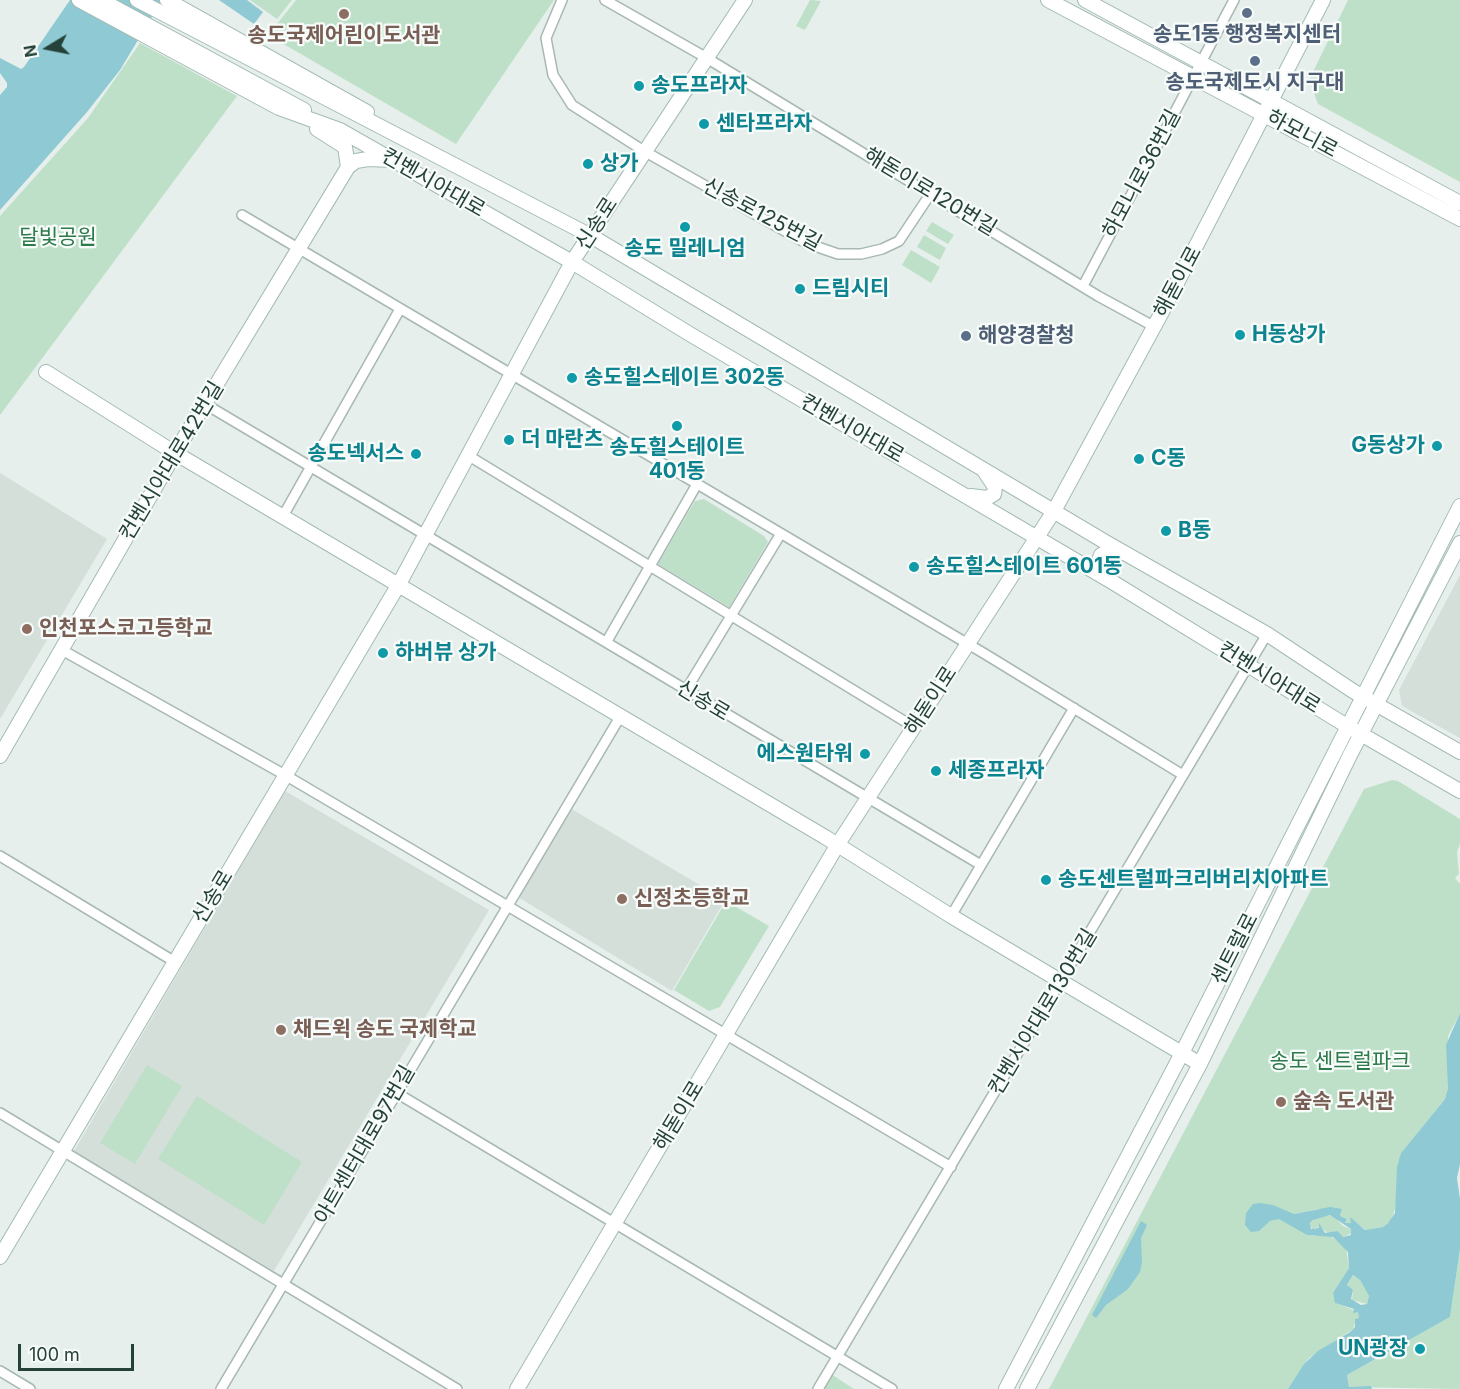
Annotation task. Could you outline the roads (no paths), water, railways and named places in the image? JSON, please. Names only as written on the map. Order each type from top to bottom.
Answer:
[{"type":"street","points":[[79,0],[150,32]]},
{"type":"street","points":[[102,0],[150,32]]},
{"type":"street","name":"컨벤시아대로","points":[[137,0],[165,4],[261,60],[591,236],[1127,554],[1267,634],[1361,696],[1460,752]]},
{"type":"street","points":[[562,0],[546,38],[549,60],[560,88],[572,105],[644,151]]},
{"type":"street","name":"해돋이로120번길","points":[[605,0],[705,57],[1083,286],[1155,327]]},
{"type":"street","name":"신송로","points":[[0,1257],[399,584],[572,262],[705,57],[745,0]]},
{"type":"street","name":"하모니로","points":[[1048,0],[1460,219]]},
{"type":"street","name":"하모니로","points":[[1085,0],[1460,202]]},
{"type":"street","name":"하모니로36번길","points":[[1083,286],[1234,0]]},
{"type":"street","name":"해돋이로","points":[[517,1389],[838,844],[1054,511],[1155,327],[1323,0]]},
{"type":"street","name":"컨벤시아대로","points":[[150,32],[246,84],[340,130],[572,262],[1114,583],[1347,726],[1460,791]]},
{"type":"street","name":"컨벤시아대로","points":[[246,84],[279,108],[340,130]]},
{"type":"street","points":[[279,108],[341,143],[348,156],[348,167]]},
{"type":"street","name":"신송로125번길","points":[[644,151],[806,243],[838,254],[861,254],[899,241],[931,193]]},
{"type":"street","points":[[348,167],[357,161],[368,159],[393,160]]},
{"type":"street","name":"컨벤시아대로42번길","points":[[0,756],[175,453],[348,167]]},
{"type":"street","points":[[242,215],[780,535],[968,644],[1183,775]]},
{"type":"street","points":[[283,516],[400,309]]},
{"type":"street","points":[[46,372],[175,453],[838,844],[951,916],[1062,980],[1200,1065]]},
{"type":"street","points":[[205,404],[425,537]]},
{"type":"street","points":[[469,456],[914,727]]},
{"type":"street","points":[[961,493],[979,499],[993,496],[995,487],[979,466]]},
{"type":"street","points":[[607,641],[697,484]]},
{"type":"street","name":"센트럴로","points":[[1008,1384],[1182,1053],[1361,696],[1460,506]]},
{"type":"street","points":[[686,690],[780,535]]},
{"type":"street","name":"신송로","points":[[425,537],[607,641],[867,800],[981,866]]},
{"type":"street","name":"센트럴로","points":[[1027,1389],[1200,1065],[1361,734],[1460,543]]},
{"type":"street","points":[[1114,583],[1099,569],[1099,559],[1111,550],[1127,554]]},
{"type":"street","name":"컨벤시아대로130번길","points":[[818,1389],[1267,634]]},
{"type":"street","points":[[62,650],[285,775],[951,1167]]},
{"type":"street","points":[[951,916],[1074,708]]},
{"type":"street","name":"아트센터대로97번길","points":[[221,1389],[506,905],[620,717]]},
{"type":"street","points":[[0,856],[175,962]]},
{"type":"street","points":[[395,1092],[892,1389]]},
{"type":"street","points":[[0,1113],[457,1389]]},
{"type":"street","points":[[0,1371],[30,1389]]},
{"type":"street","points":[[1000,1389],[1008,1384]]},
{"type":"water","points":[[70,0],[162,0],[120,70],[87,112],[0,210],[0,95],[7,87],[7,83],[0,73],[0,58],[21,69],[24,67]]},
{"type":"water","points":[[219,0],[247,0],[263,12],[254,24]]},
{"type":"water","points":[[1460,1013],[1460,1164],[1457,1178],[1460,1199],[1460,1249],[1450,1317],[1347,1375],[1349,1387],[1371,1386],[1372,1389],[1288,1389],[1304,1364],[1318,1351],[1350,1332],[1355,1327],[1355,1319],[1359,1318],[1358,1312],[1353,1313],[1354,1309],[1335,1303],[1333,1293],[1349,1268],[1348,1252],[1333,1237],[1307,1235],[1279,1219],[1270,1221],[1259,1231],[1251,1232],[1245,1225],[1246,1213],[1253,1204],[1260,1203],[1273,1205],[1294,1214],[1330,1207],[1342,1209],[1340,1216],[1347,1219],[1345,1223],[1351,1223],[1350,1217],[1365,1230],[1383,1227],[1388,1223],[1395,1213],[1397,1167],[1401,1153],[1445,1099],[1448,1088],[1446,1045]],"holes":[[[1330,1215],[1351,1229],[1351,1235],[1343,1237],[1338,1231],[1325,1233],[1319,1223],[1319,1228],[1311,1229],[1310,1223],[1313,1220]],[[1353,1275],[1360,1280],[1369,1296],[1367,1304],[1361,1305],[1351,1299],[1353,1290],[1347,1285]]]},
{"type":"water","points":[[1141,1221],[1147,1225],[1141,1238],[1140,1272],[1128,1289],[1106,1305],[1096,1318],[1092,1315]]},
{"type":"place","name":"송도1동 행정복지센터","points":[[1247,13]]},
{"type":"place","name":"송도국제어린이도서관","points":[[344,14]]},
{"type":"place","name":"송도국제도시 지구대","points":[[1255,61]]},
{"type":"place","name":"송도프라자","points":[[639,86]]},
{"type":"place","name":"센타프라자","points":[[704,124]]},
{"type":"place","name":"상가","points":[[588,164]]},
{"type":"place","name":"송도 밀레니엄","points":[[685,227]]},
{"type":"place","name":"드림시티","points":[[800,289]]},
{"type":"place","name":"H동상가","points":[[1240,335]]},
{"type":"place","name":"해양경찰청","points":[[966,336]]},
{"type":"place","name":"송도힐스테이트 302동","points":[[572,378]]},
{"type":"place","name":"송도힐스테이트 401동","points":[[677,426]]},
{"type":"place","name":"더 마란츠","points":[[509,440]]},
{"type":"place","name":"G동상가","points":[[1437,446]]},
{"type":"place","name":"송도넥서스","points":[[416,454]]},
{"type":"place","name":"C동","points":[[1139,459]]},
{"type":"place","name":"B동","points":[[1166,531]]},
{"type":"place","name":"송도힐스테이트 601동","points":[[914,567]]},
{"type":"place","name":"인천포스코고등학교","points":[[27,629]]},
{"type":"place","name":"하버뷰 상가","points":[[383,653]]},
{"type":"place","name":"에스원타워","points":[[865,754]]},
{"type":"place","name":"세종프라자","points":[[936,771]]},
{"type":"place","name":"송도센트럴파크리버리치아파트","points":[[1046,880]]},
{"type":"place","name":"신정초등학교","points":[[622,899]]},
{"type":"place","name":"채드윅 송도 국제학교","points":[[281,1030]]},
{"type":"place","name":"숲속 도서관","points":[[1281,1102]]},
{"type":"place","name":"UN광장","points":[[1420,1349]]},
{"type":"park label","name":"달빛공원","points":[[58,238]]},
{"type":"park label","name":"송도 센트럴파크","points":[[1340,1062]]}]
